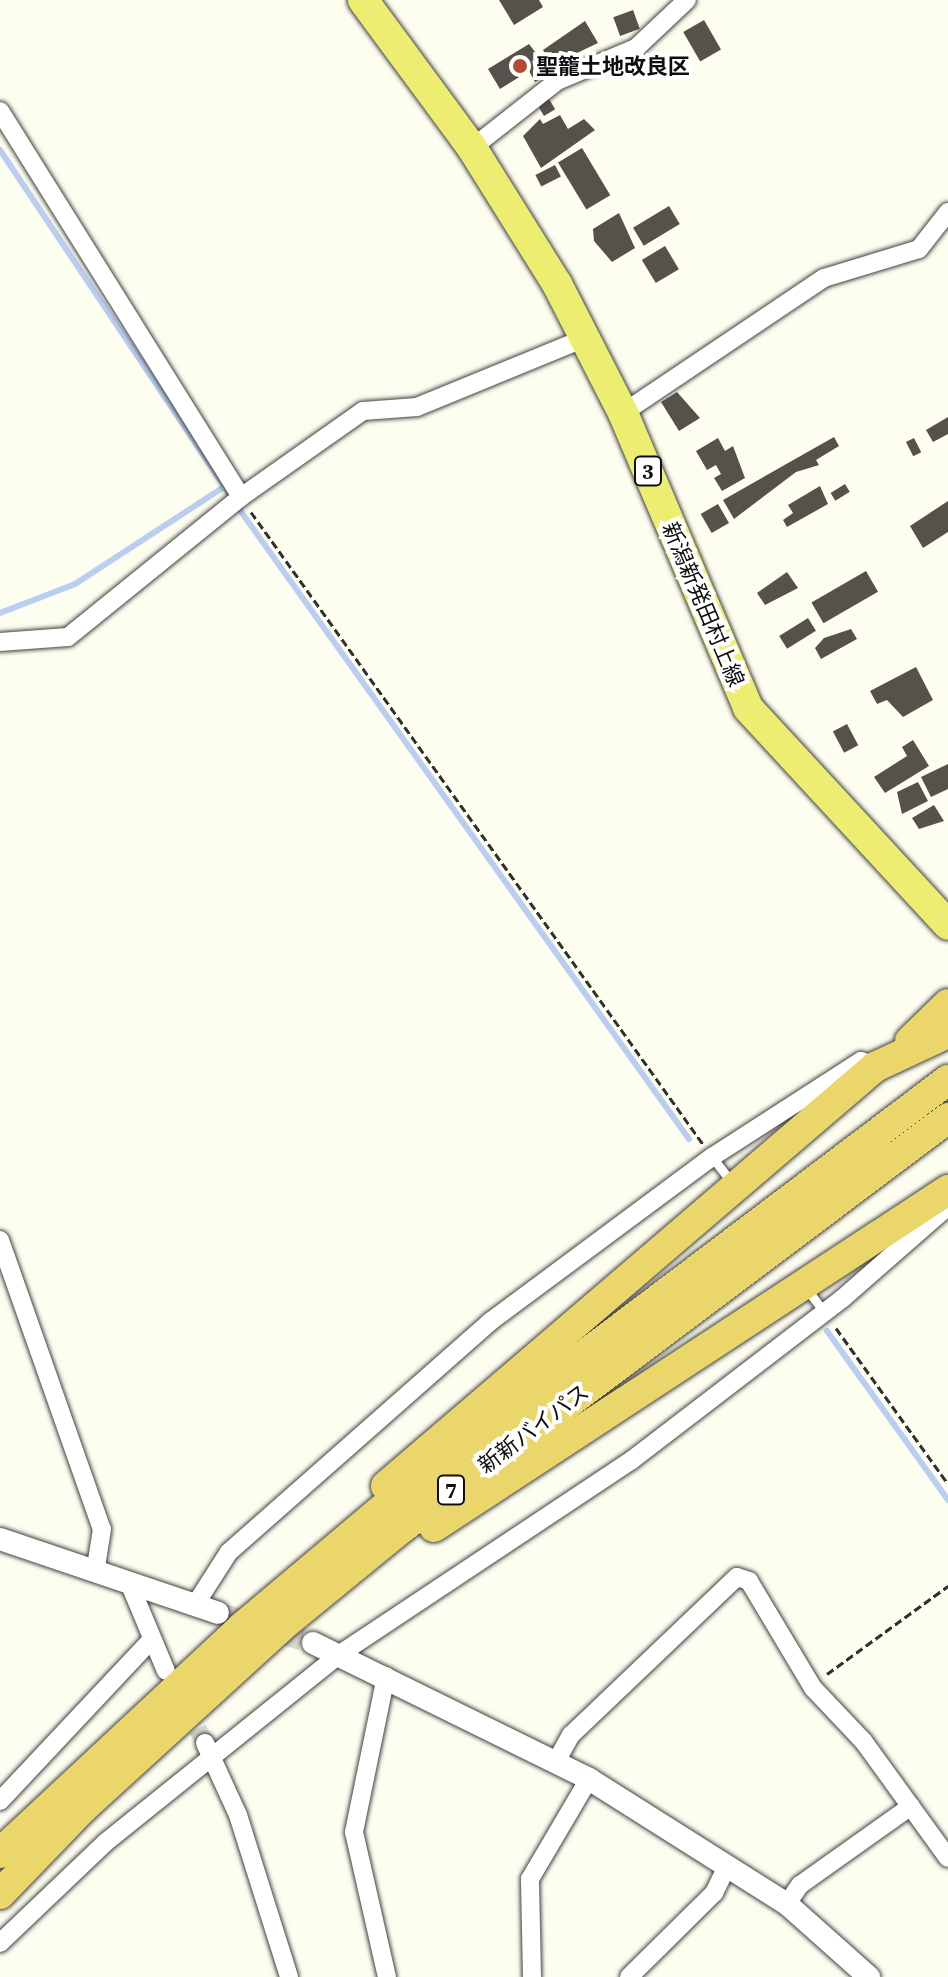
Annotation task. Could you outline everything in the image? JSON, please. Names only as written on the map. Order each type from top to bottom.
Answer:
[{"type":"highway","points":[[230,1620],[437,1438],[882,1062],[939,1028],[948,1004]]},
{"type":"highway","name":"新新バイパス","points":[[0,1853],[230,1620],[948,1080]]},
{"type":"highway","name":"新新バイパス","points":[[0,1894],[83,1808],[281,1627],[513,1443],[942,1122]]},
{"type":"highway","points":[[281,1627],[948,1190]]},
{"type":"main road","name":"新潟新発田村上線","points":[[363,0],[472,148],[585,338],[623,413],[748,708],[787,757],[948,925]]},
{"type":"street","points":[[472,148],[557,81],[636,48],[687,0]]},
{"type":"street","points":[[0,111],[241,497]]},
{"type":"street","points":[[623,413],[824,278],[919,249],[948,212]]},
{"type":"street","points":[[0,642],[68,637],[241,497],[363,411],[417,407],[585,338]]},
{"type":"street","points":[[195,1605],[229,1552],[491,1321],[712,1157],[861,1061],[882,1062]]},
{"type":"street","points":[[0,1943],[31,1907],[208,1750],[337,1656],[632,1460],[824,1312],[948,1206]]},
{"type":"street","points":[[0,1240],[102,1529],[96,1567]]},
{"type":"street","points":[[0,1539],[96,1567],[130,1585],[195,1605],[230,1620]]},
{"type":"street","points":[[557,1760],[571,1735],[623,1690],[642,1663],[737,1577],[749,1581],[813,1688],[911,1806],[948,1858]]},
{"type":"street","points":[[130,1585],[166,1671]]},
{"type":"street","points":[[0,1801],[151,1640]]},
{"type":"street","points":[[313,1643],[557,1760],[589,1779],[787,1904],[869,1977]]},
{"type":"street","points":[[386,1676],[354,1832],[387,1977]]},
{"type":"street","points":[[208,1750],[238,1815],[289,1977]]},
{"type":"street","points":[[532,1977],[530,1879],[589,1779]]},
{"type":"street","points":[[787,1904],[800,1885],[911,1806]]},
{"type":"street","points":[[629,1977],[714,1893],[727,1866]]},
{"type":"lane","points":[[712,1157],[726,1175]]},
{"type":"lane","points":[[809,1292],[824,1312]]},
{"type":"path","points":[[241,497],[712,1157]]},
{"type":"path","points":[[824,1312],[948,1484]]},
{"type":"path","points":[[813,1688],[948,1586]]},
{"type":"building","points":[[499,0],[539,0],[543,7],[514,25]]},
{"type":"building","points":[[633,10],[640,29],[620,36],[613,17]]},
{"type":"building","points":[[704,20],[721,49],[700,61],[683,32]]},
{"type":"building","points":[[585,21],[598,43],[552,65],[543,50]]},
{"type":"building","name":"聖籠土地改良区","points":[[529,44],[551,73],[535,82],[529,71],[500,89],[488,69]]},
{"type":"building","points":[[549,99],[555,109],[544,116],[538,106]]},
{"type":"building","points":[[560,115],[568,129],[584,119],[595,130],[541,168],[523,136],[540,119],[543,124]]},
{"type":"building","points":[[582,148],[610,195],[586,210],[558,162]]},
{"type":"building","points":[[555,165],[561,177],[541,187],[535,175]]},
{"type":"building","points":[[669,206],[680,224],[644,246],[633,228]]},
{"type":"building","points":[[619,213],[635,248],[612,262],[594,241],[593,229]]},
{"type":"building","points":[[665,246],[679,269],[656,283],[642,260]]},
{"type":"building","points":[[677,392],[700,418],[679,431],[661,402]]},
{"type":"building","points":[[948,417],[948,434],[933,442],[926,430]]},
{"type":"building","points":[[834,437],[839,446],[816,460],[819,465],[796,472],[734,519],[723,500]]},
{"type":"building","points":[[718,438],[725,451],[733,446],[745,478],[722,491],[714,478],[721,474],[716,465],[707,470],[696,451]]},
{"type":"building","points":[[914,438],[921,452],[913,456],[906,442]]},
{"type":"building","points":[[845,484],[850,492],[835,501],[831,493]]},
{"type":"building","points":[[820,486],[828,504],[787,527],[783,520],[793,513],[788,505]]},
{"type":"building","points":[[948,501],[948,532],[923,548],[910,526]]},
{"type":"building","points":[[718,504],[729,523],[712,533],[701,514]]},
{"type":"building","points":[[866,571],[878,592],[823,623],[811,602]]},
{"type":"building","points":[[787,572],[798,588],[765,605],[757,593]]},
{"type":"building","points":[[808,618],[816,631],[787,649],[779,636]]},
{"type":"building","points":[[851,629],[857,639],[821,659],[815,648],[824,638]]},
{"type":"building","points":[[916,667],[933,700],[903,717],[887,700],[877,704],[870,691]]},
{"type":"building","points":[[847,724],[858,745],[844,753],[833,732]]},
{"type":"building","points":[[913,740],[929,766],[885,793],[874,777],[907,756],[902,747]]},
{"type":"building","points":[[948,764],[948,789],[931,797],[921,777]]},
{"type":"building","points":[[918,782],[928,801],[902,814],[897,792]]},
{"type":"building","points":[[934,805],[944,821],[919,829],[912,818]]},
{"type":"waterway","points":[[0,150],[231,497]]},
{"type":"waterway","points":[[0,613],[75,584],[224,487]]},
{"type":"waterway","points":[[237,506],[689,1139]]},
{"type":"waterway","points":[[827,1331],[948,1500]]},
{"type":"tunnel","points":[[218,1613],[313,1643]]},
{"type":"tunnel","points":[[185,1705],[205,1743]]},
{"type":"place","name":"聖籠土地改良区","points":[[520,66]]}]
